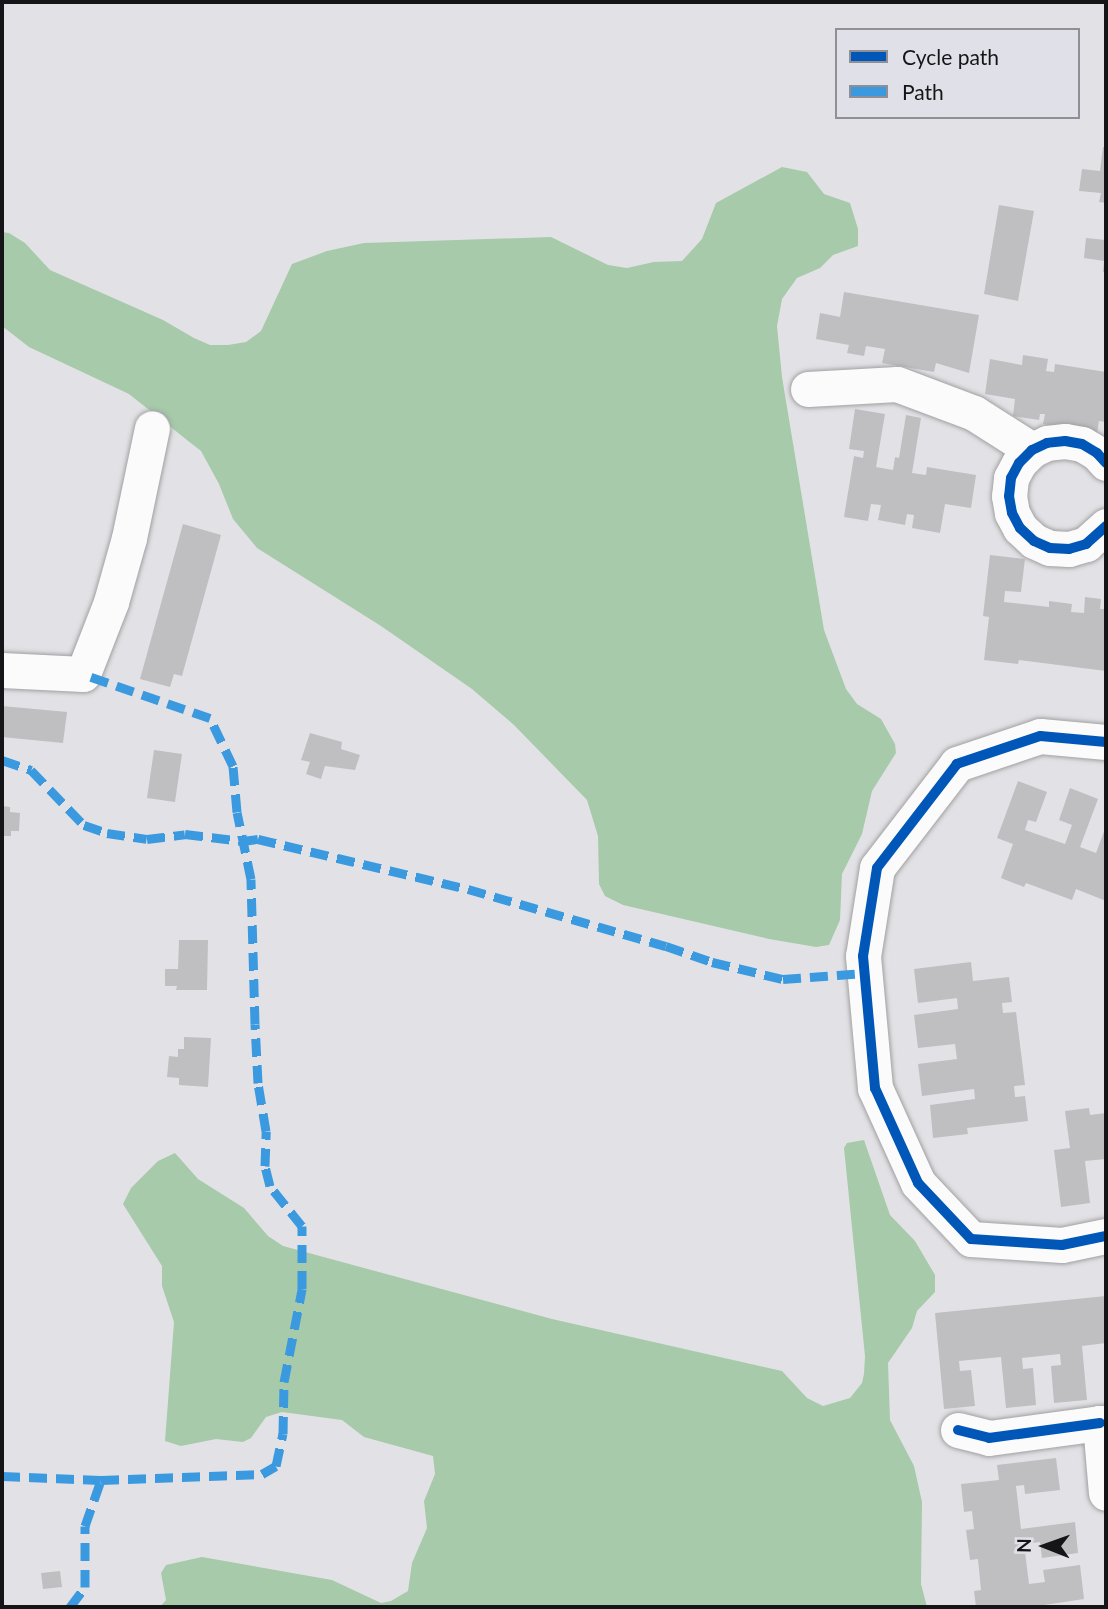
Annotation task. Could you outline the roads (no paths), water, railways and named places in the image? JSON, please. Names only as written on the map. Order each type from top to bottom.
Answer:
[{"type":"street","points":[[808,389],[897,384],[974,413],[1032,450]]},
{"type":"street","points":[[2,670],[83,674],[111,601],[130,538],[152,428]]},
{"type":"street","points":[[1106,463],[1097,453],[1082,444],[1065,441],[1047,443],[1032,450],[1019,463],[1011,478],[1009,496],[1012,513],[1020,528],[1034,541],[1051,548],[1069,549],[1086,544],[1106,526]]},
{"type":"street","points":[[1106,742],[1040,736],[957,764],[877,868],[863,956],[875,1088],[918,1183],[971,1240],[1062,1245],[1106,1236]]},
{"type":"street","points":[[958,1430],[989,1438],[1103,1423],[1106,1493]]}]
